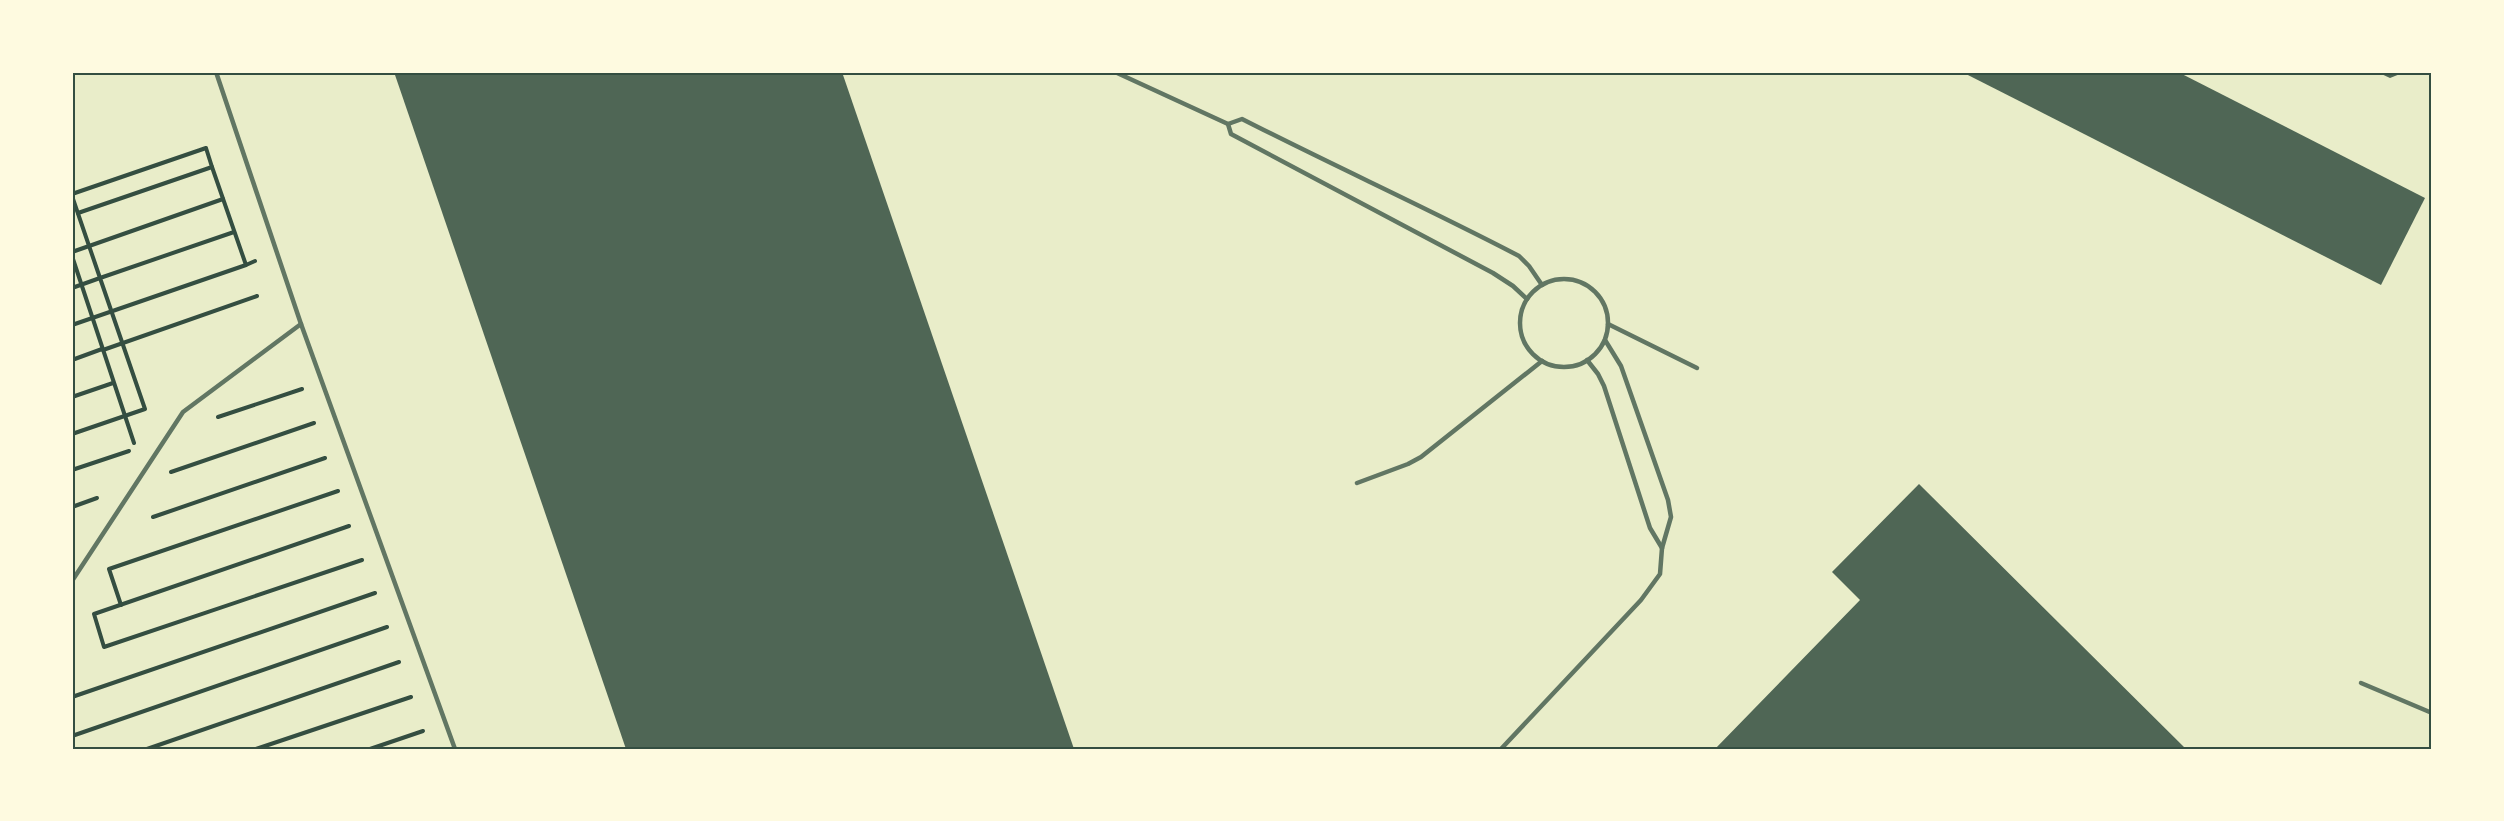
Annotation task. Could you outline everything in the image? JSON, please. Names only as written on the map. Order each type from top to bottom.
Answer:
[{"type":"lane","points":[[216,72],[301,324],[455,749]]},
{"type":"lane","points":[[1115,72],[1228,123],[1242,118],[1306,152],[1431,209],[1519,256],[1542,285]]},
{"type":"lane","points":[[1228,123],[1231,134],[1493,273],[1513,286],[1527,299]]},
{"type":"lane","points":[[1557,279],[1572,279],[1587,284],[1598,295],[1606,309],[1608,324],[1605,340],[1598,351],[1587,360],[1573,366],[1557,366],[1542,361],[1529,349],[1522,334],[1521,316],[1527,299],[1542,285],[1557,279]]},
{"type":"lane","points":[[72,581],[183,412],[301,324]]},
{"type":"lane","points":[[1608,324],[1696,368]]},
{"type":"lane","points":[[1501,749],[1641,600],[1660,573],[1662,549],[1671,517],[1668,500],[1621,366],[1605,340]]},
{"type":"lane","points":[[1587,360],[1604,386],[1650,528],[1662,549]]},
{"type":"lane","points":[[1357,483],[1421,457],[1542,361]]},
{"type":"lane","points":[[2361,682],[2432,713]]},
{"type":"path","points":[[72,434],[146,409],[72,195],[206,148],[246,265]]},
{"type":"path","points":[[78,213],[212,167]]},
{"type":"path","points":[[72,470],[136,449],[74,266],[72,254],[223,199]]},
{"type":"path","points":[[72,288],[234,232]]},
{"type":"path","points":[[72,325],[257,261]]},
{"type":"path","points":[[72,360],[257,296]]},
{"type":"path","points":[[72,397],[113,383]]},
{"type":"path","points":[[215,418],[310,386]]},
{"type":"path","points":[[170,473],[323,420]]},
{"type":"path","points":[[153,517],[334,455]]},
{"type":"path","points":[[121,605],[109,569],[347,488]]},
{"type":"path","points":[[72,507],[104,496]]},
{"type":"path","points":[[358,523],[94,615],[104,647],[370,558]]},
{"type":"path","points":[[72,697],[382,591]]},
{"type":"path","points":[[72,736],[393,625]]},
{"type":"path","points":[[147,749],[405,659]]},
{"type":"path","points":[[256,749],[417,695]]},
{"type":"path","points":[[370,749],[429,729]]},
{"type":"building","points":[[394,72],[842,72],[1074,749],[626,749]]},
{"type":"building","points":[[1962,72],[2178,72],[2425,198],[2381,285]]},
{"type":"building","points":[[2377,72],[2405,72],[2390,78]]},
{"type":"building","points":[[1919,484],[2186,749],[1715,749],[1860,600],[1832,572]]}]
